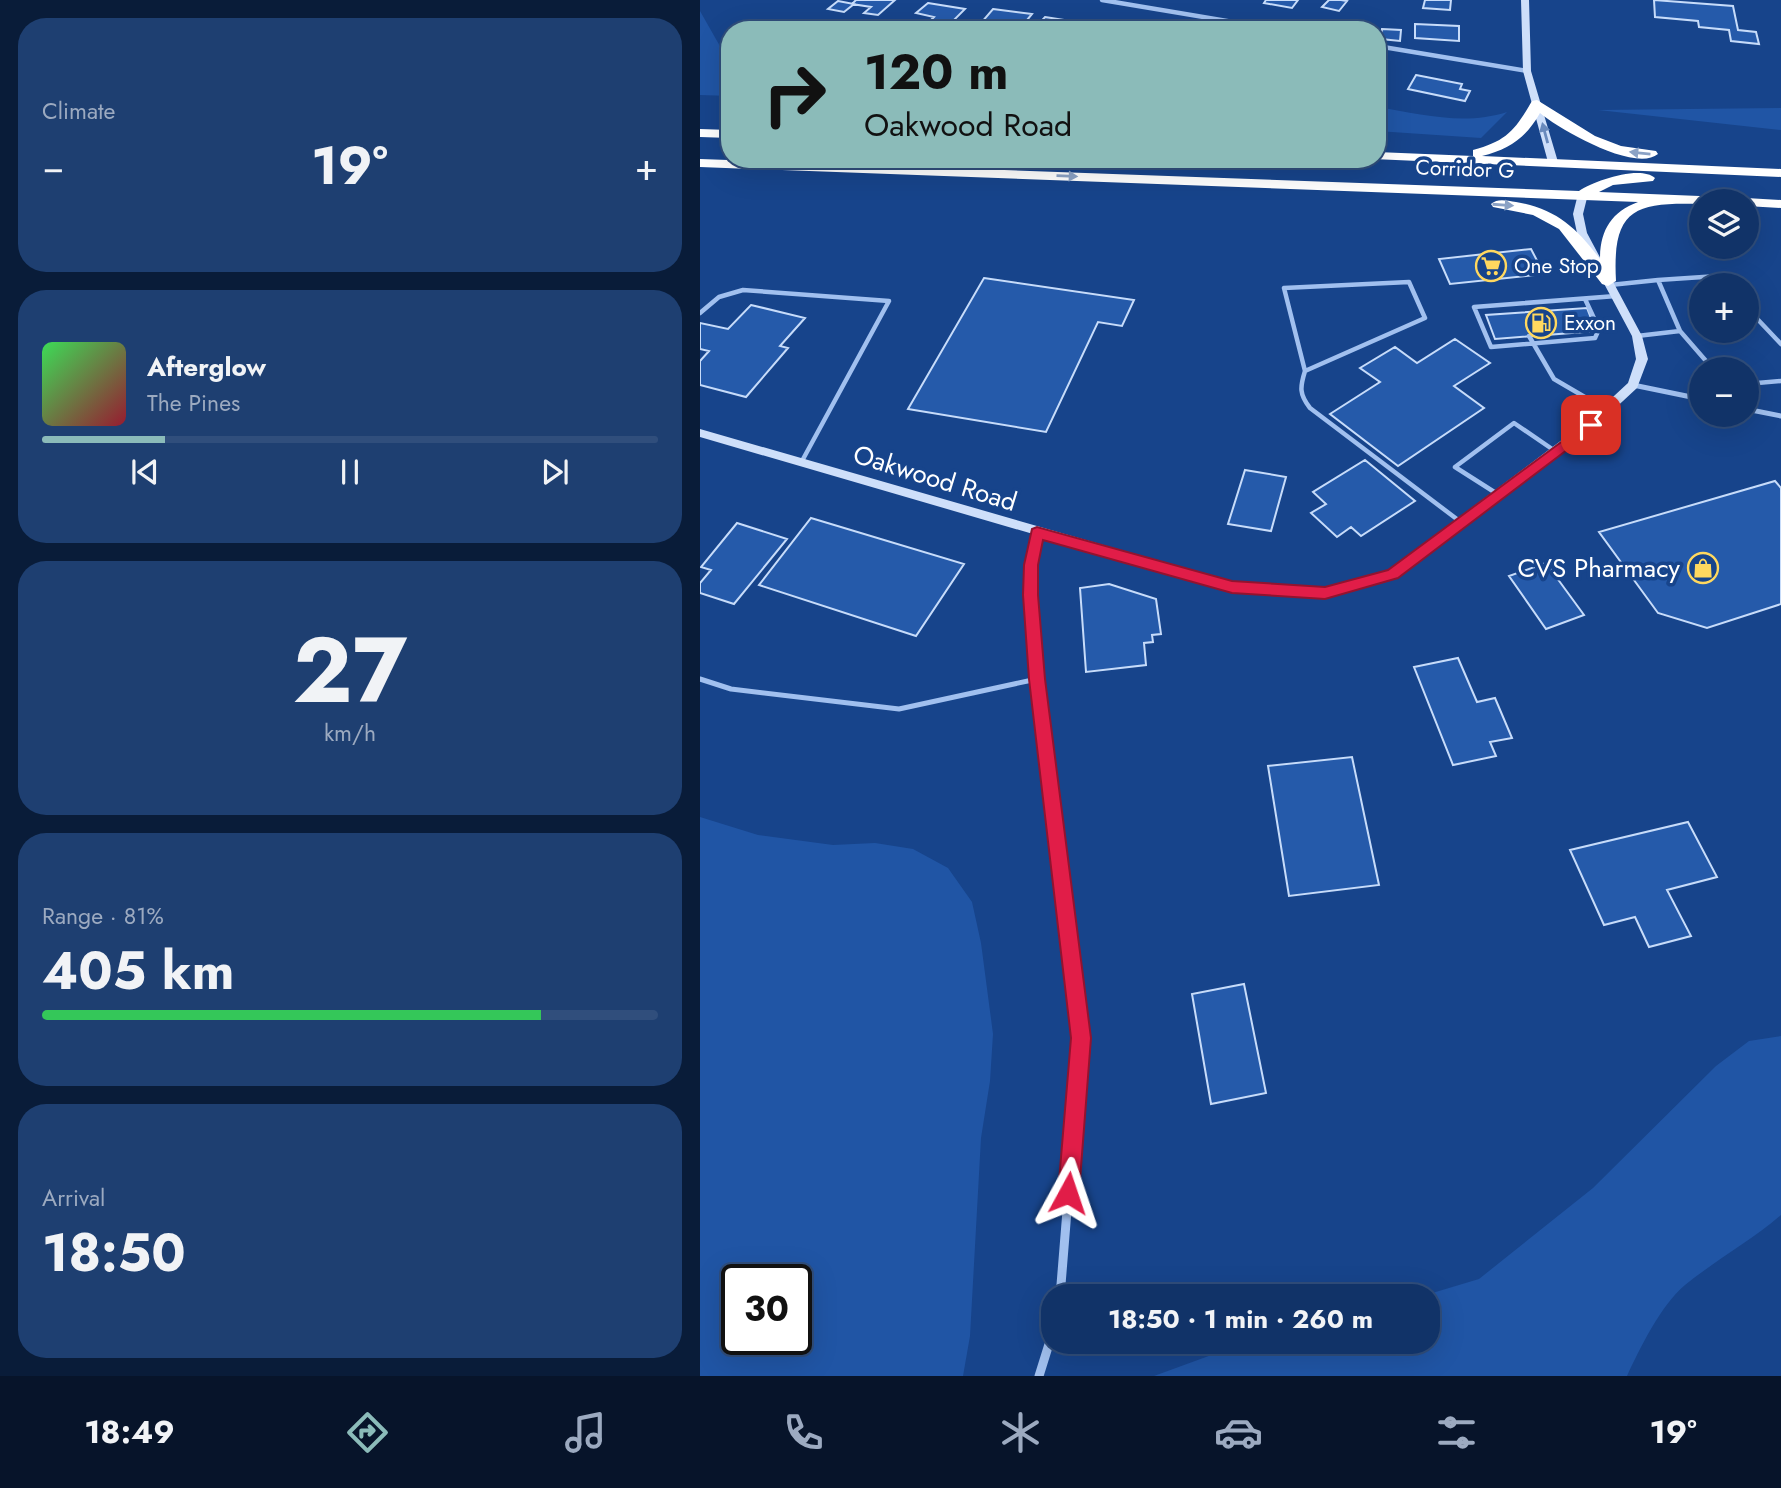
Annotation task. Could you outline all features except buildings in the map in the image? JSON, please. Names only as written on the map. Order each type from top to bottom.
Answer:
[{"type":"highway","points":[[1452,158],[1503,147],[1530,123],[1537,104],[1571,131],[1612,148],[1636,153],[1781,161]]},
{"type":"highway","points":[[700,133],[721,134]]},
{"type":"highway","name":"Corridor G","points":[[1386,156],[1781,173]]},
{"type":"highway","points":[[1267,183],[1294,176],[1317,175],[1504,181],[1530,178],[1553,162]]},
{"type":"highway","name":"Corridor G","points":[[700,163],[721,164]]},
{"type":"highway","name":"Corridor G","points":[[842,168],[1689,200]]},
{"type":"highway","points":[[1583,194],[1610,181],[1661,178],[1781,181]]},
{"type":"highway","points":[[1267,183],[1287,195],[1319,198],[1526,207],[1549,214],[1574,235],[1609,283]]},
{"type":"highway","points":[[1609,283],[1606,242],[1612,225],[1626,212],[1664,199]]},
{"type":"highway","points":[[1759,203],[1781,204]]},
{"type":"street","points":[[1101,0],[1226,21]]},
{"type":"street","points":[[1525,0],[1527,71],[1553,162]]},
{"type":"street","points":[[1386,48],[1527,71]]},
{"type":"street","points":[[1583,194],[1578,207],[1582,233],[1637,336],[1642,359],[1633,385],[1689,397]]},
{"type":"street","name":"Oakwood Road","points":[[700,433],[802,461],[1037,533],[1232,587],[1325,593],[1393,574],[1556,451],[1633,385]]},
{"type":"street","points":[[1759,412],[1781,416]]},
{"type":"street","points":[[1037,533],[1031,565],[1030,595],[1037,679],[1081,1038],[1061,1284]]},
{"type":"street","points":[[1039,1376],[1046,1354]]},
{"type":"lane","points":[[1609,283],[1689,278]]},
{"type":"lane","points":[[1658,280],[1680,331],[1703,357]]},
{"type":"lane","points":[[1305,371],[1425,318],[1409,282],[1284,288],[1305,371],[1300,388],[1302,398],[1310,408],[1462,523]]},
{"type":"lane","points":[[700,313],[719,297],[744,290],[889,301],[802,461]]},
{"type":"lane","points":[[1585,299],[1599,329],[1595,338],[1491,346],[1474,307],[1616,296]]},
{"type":"lane","points":[[1550,301],[1554,310]]},
{"type":"lane","points":[[1515,304],[1519,313]]},
{"type":"lane","points":[[1759,321],[1781,344]]},
{"type":"lane","points":[[1637,336],[1680,331]]},
{"type":"lane","points":[[1565,333],[1569,340]]},
{"type":"lane","points":[[1529,336],[1554,379],[1607,410]]},
{"type":"lane","points":[[1759,383],[1781,381]]},
{"type":"lane","points":[[1499,495],[1455,467],[1514,423],[1556,451]]},
{"type":"lane","points":[[700,680],[731,689],[899,709],[1037,679]]},
{"type":"shaded area","points":[[700,11],[721,48],[721,96],[700,95]]},
{"type":"shaded area","points":[[1386,108],[1459,118],[1507,112],[1481,138],[1386,132]]},
{"type":"shaded area","points":[[1781,108],[1781,130],[1598,110]]},
{"type":"shaded area","points":[[700,817],[758,835],[833,845],[875,843],[913,849],[948,868],[972,902],[981,943],[993,1034],[990,1081],[981,1138],[970,1336],[963,1376],[700,1376]]},
{"type":"shaded area","points":[[1781,1036],[1781,1215],[1676,1294],[1652,1328],[1627,1376],[1154,1376],[1214,1354],[1440,1354],[1440,1291],[1479,1279],[1593,1188],[1716,1066],[1749,1041]]},
{"type":"place","name":"One Stop","points":[[1491,266]]},
{"type":"place","name":"Exxon","points":[[1541,323]]},
{"type":"place","name":"CVS Pharmacy","points":[[1703,568]]},
{"type":"route","points":[[1068,1193],[1081,1038],[1037,679],[1030,595],[1031,565],[1037,533],[1232,587],[1325,593],[1393,574],[1591,425]]}]
